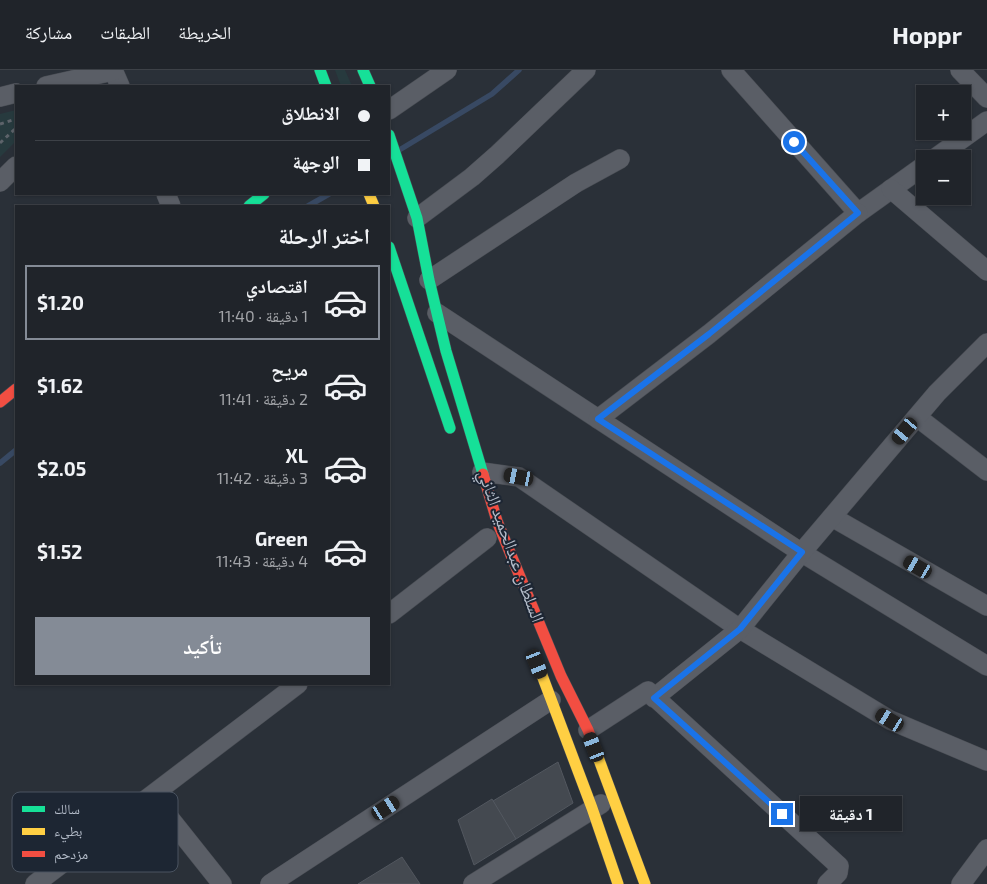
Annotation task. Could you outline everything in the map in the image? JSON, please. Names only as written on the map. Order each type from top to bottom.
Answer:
[{"type":"main road","points":[[320,70],[326,85]]},
{"type":"main road","points":[[363,70],[370,85]]},
{"type":"main road","points":[[390,140],[410,221],[429,280],[446,351],[497,521],[561,676],[588,730],[646,884]]},
{"type":"main road","points":[[250,205],[263,195]]},
{"type":"main road","points":[[390,250],[453,437]]},
{"type":"main road","points":[[0,402],[15,390]]},
{"type":"main road","points":[[537,664],[592,808],[618,884]]},
{"type":"street","points":[[50,85],[113,70]]},
{"type":"street","points":[[98,85],[113,70]]},
{"type":"street","points":[[113,70],[120,85]]},
{"type":"street","points":[[390,109],[447,70]]},
{"type":"street","points":[[410,221],[472,177],[498,155],[586,70]]},
{"type":"street","points":[[731,70],[858,213]]},
{"type":"street","points":[[960,70],[987,98]]},
{"type":"street","points":[[0,97],[15,93]]},
{"type":"street","points":[[947,150],[987,121]]},
{"type":"street","points":[[429,280],[576,183],[620,159]]},
{"type":"street","points":[[0,182],[15,167]]},
{"type":"street","points":[[598,419],[709,334],[858,213],[916,172]]},
{"type":"street","points":[[892,189],[987,271]]},
{"type":"street","points":[[437,313],[802,552],[987,666]]},
{"type":"street","points":[[654,698],[740,629],[802,552],[937,393],[987,343]]},
{"type":"street","points":[[917,417],[987,471]]},
{"type":"street","points":[[482,472],[519,477],[740,629],[890,720],[987,761]]},
{"type":"street","points":[[832,517],[987,606]]},
{"type":"street","points":[[390,613],[487,538]]},
{"type":"street","points":[[157,792],[297,685]]},
{"type":"street","points":[[588,730],[648,692],[839,866],[839,880]]},
{"type":"street","points":[[270,884],[551,700]]},
{"type":"street","points":[[473,884],[592,808],[614,798]]},
{"type":"street","points":[[178,829],[222,884]]},
{"type":"street","points":[[962,884],[987,849]]},
{"type":"street","points":[[35,884],[51,872]]},
{"type":"path","points":[[0,124],[15,119]]},
{"type":"path","points":[[0,143],[15,129]]},
{"type":"green space","points":[[335,70],[345,70],[352,85],[341,85]]},
{"type":"green space","points":[[15,110],[15,142],[0,157],[0,114]]},
{"type":"building","points":[[558,762],[573,803],[516,839],[493,801]]},
{"type":"building","points":[[492,799],[516,839],[474,865],[458,820]]},
{"type":"building","points":[[402,857],[420,884],[358,884]]},
{"type":"waterway","points":[[401,149],[492,94],[519,70]]},
{"type":"waterway","points":[[310,205],[327,195]]},
{"type":"waterway","points":[[0,463],[15,451]]},
{"type":"traffic: fast","points":[[320,70],[326,85]]},
{"type":"traffic: fast","points":[[363,70],[370,85]]},
{"type":"traffic: fast","points":[[390,138],[417,218],[446,351],[483,474]]},
{"type":"traffic: fast","points":[[250,205],[263,195]]},
{"type":"traffic: fast","points":[[390,250],[450,428]]},
{"type":"traffic: slow","points":[[369,195],[374,205]]},
{"type":"traffic: slow","points":[[540,670],[592,808],[618,884]]},
{"type":"traffic: slow","points":[[595,749],[645,884]]},
{"type":"traffic: jam","points":[[0,402],[15,390]]},
{"type":"traffic: jam","points":[[483,474],[497,521],[561,676],[588,730],[595,749]]},
{"type":"route","points":[[782,814],[654,698],[740,629],[802,552],[598,419],[709,334],[858,213],[794,142]]}]
